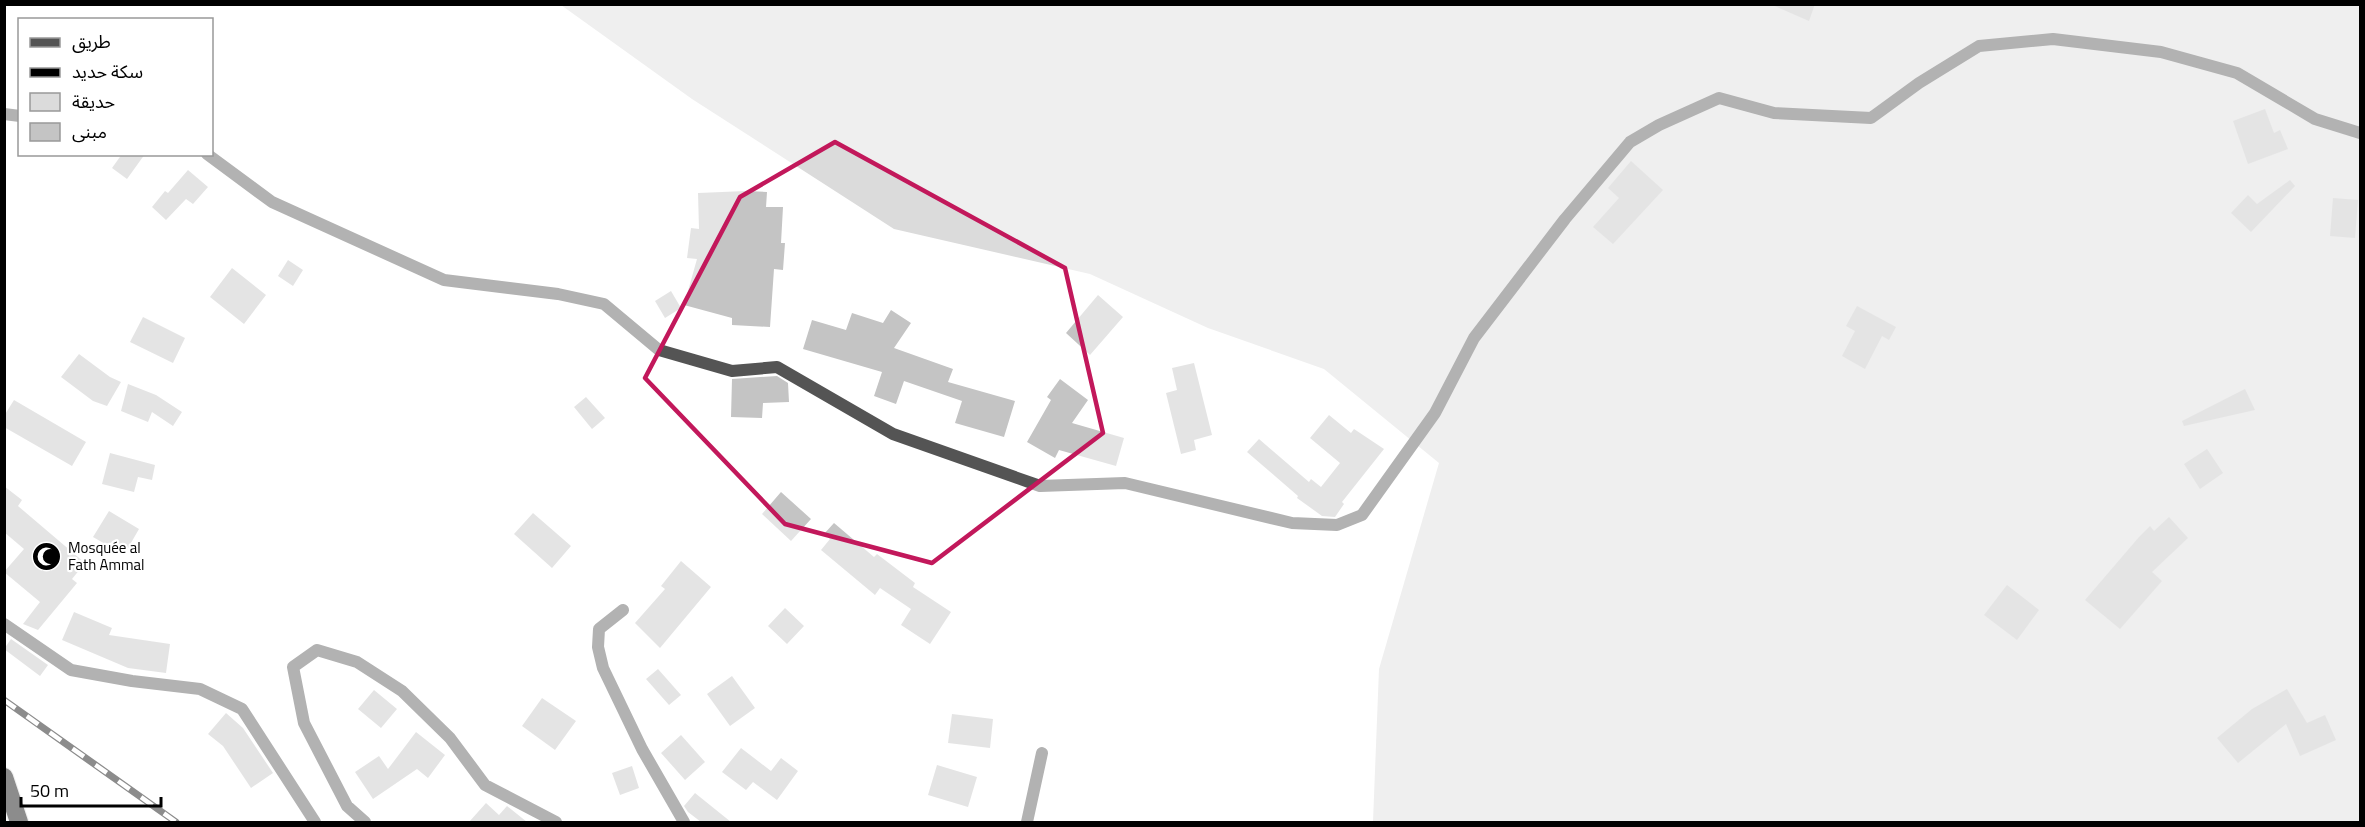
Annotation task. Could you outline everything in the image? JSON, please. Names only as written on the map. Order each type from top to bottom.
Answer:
[{"type":"highway","points":[[4,777],[19,822]]},
{"type":"street","points":[[210,156],[272,202],[444,280],[558,294],[604,304],[659,350],[732,371],[777,367],[893,434],[1041,486],[1125,483],[1292,523],[1337,525],[1362,515],[1435,413],[1474,338],[1565,219],[1630,142],[1659,124],[1719,98],[1774,113],[1870,118],[1919,83],[1979,46],[2054,39],[2161,52],[2237,73],[2315,119],[2361,133]]},
{"type":"street","points":[[623,610],[599,629],[598,647],[603,668],[642,749],[684,822]]},
{"type":"street","points":[[4,624],[71,670],[132,681],[200,689],[243,709],[315,822]]},
{"type":"street","points":[[365,822],[347,806],[304,723],[293,667],[317,650],[357,662],[402,691],[450,738],[485,785],[556,822]]},
{"type":"street","points":[[1027,822],[1042,753]]},
{"type":"highlighted area","points":[[835,142],[1065,268],[1103,433],[932,563],[785,524],[645,378],[740,197]]},
{"type":"green space","points":[[561,5],[2360,5],[2360,822],[1373,822],[1379,669],[1439,463],[1324,369],[1208,328],[1090,274],[894,229],[692,99]]},
{"type":"building","points":[[1770,4],[1815,4],[1809,21]]},
{"type":"building","points":[[2265,109],[2274,133],[2280,130],[2288,149],[2248,164],[2233,121]]},
{"type":"building","points":[[121,156],[144,156],[127,179],[112,168]]},
{"type":"building","points":[[1631,161],[1663,190],[1613,244],[1593,227],[1619,198],[1608,188]]},
{"type":"building","points":[[188,170],[208,187],[193,204],[186,199],[166,220],[152,207],[165,191],[168,193]]},
{"type":"building","points":[[2290,180],[2295,186],[2251,232],[2231,213],[2248,195],[2257,204]]},
{"type":"building","points":[[767,192],[766,207],[783,207],[781,243],[785,243],[783,270],[774,269],[770,327],[732,325],[732,318],[684,305],[697,259],[687,258],[691,228],[699,229],[698,193]]},
{"type":"building","points":[[2333,198],[2358,200],[2355,238],[2330,236]]},
{"type":"building","points":[[288,260],[303,270],[293,286],[278,276]]},
{"type":"building","points":[[232,268],[266,295],[244,324],[210,297]]},
{"type":"building","points":[[671,291],[681,308],[665,318],[655,301]]},
{"type":"building","points":[[1098,295],[1123,317],[1090,355],[1066,333]]},
{"type":"building","points":[[1857,306],[1896,327],[1889,340],[1882,336],[1865,369],[1842,356],[1855,331],[1846,326]]},
{"type":"building","points":[[891,310],[911,323],[894,348],[953,369],[948,382],[1015,401],[1004,437],[955,423],[962,401],[904,381],[896,404],[874,396],[882,372],[803,349],[812,320],[846,330],[852,313],[883,323]]},
{"type":"building","points":[[143,317],[185,338],[173,363],[130,342]]},
{"type":"building","points":[[79,354],[110,377],[121,382],[107,406],[93,401],[61,377]]},
{"type":"building","points":[[1194,363],[1212,435],[1194,440],[1196,450],[1181,454],[1166,393],[1177,390],[1172,368]]},
{"type":"building","points":[[777,376],[788,383],[789,402],[763,403],[762,418],[731,417],[732,379]]},
{"type":"building","points":[[1060,379],[1088,400],[1072,423],[1124,438],[1116,466],[1059,450],[1055,458],[1027,442],[1051,400],[1047,397]]},
{"type":"building","points":[[128,384],[156,395],[182,412],[173,426],[152,412],[148,422],[121,411]]},
{"type":"building","points":[[2245,389],[2255,410],[2184,426],[2182,421]]},
{"type":"building","points":[[586,397],[605,418],[592,429],[574,407]]},
{"type":"building","points":[[14,400],[86,442],[72,466],[4,427],[4,416]]},
{"type":"building","points":[[1329,415],[1351,433],[1354,429],[1384,449],[1342,502],[1344,504],[1335,517],[1322,516],[1297,498],[1298,496],[1247,452],[1259,439],[1309,482],[1311,479],[1321,487],[1340,463],[1310,438]]},
{"type":"building","points":[[2207,449],[2223,473],[2200,489],[2184,464]]},
{"type":"building","points":[[110,453],[155,465],[152,480],[138,477],[134,492],[102,484]]},
{"type":"building","name":"Mosquée al Fath Ammal","points":[[4,486],[22,500],[18,506],[85,563],[72,579],[77,583],[38,630],[23,624],[40,602],[4,572],[24,549],[4,532]]},
{"type":"building","points":[[781,492],[811,519],[791,541],[762,514]]},
{"type":"building","points":[[109,511],[139,529],[124,555],[93,537]]},
{"type":"building","points":[[533,513],[571,546],[552,568],[514,534]]},
{"type":"building","points":[[2169,517],[2188,538],[2152,572],[2162,581],[2120,629],[2085,600],[2150,526],[2154,531]]},
{"type":"building","points":[[834,523],[874,557],[877,554],[915,583],[913,587],[951,612],[930,644],[901,625],[911,609],[880,588],[875,595],[821,550],[830,539],[824,534]]},
{"type":"building","points":[[681,561],[711,587],[660,648],[635,623],[665,589],[661,586]]},
{"type":"building","points":[[2007,585],[2039,610],[2017,640],[1984,615]]},
{"type":"building","points":[[785,608],[804,626],[787,644],[768,626]]},
{"type":"building","points":[[74,612],[112,628],[109,635],[170,644],[166,673],[128,668],[62,640]]},
{"type":"building","points":[[11,639],[48,665],[40,676],[4,649]]},
{"type":"building","points":[[658,669],[681,695],[669,705],[646,679]]},
{"type":"building","points":[[732,676],[755,708],[730,726],[707,694]]},
{"type":"building","points":[[2287,689],[2307,723],[2325,715],[2336,740],[2300,756],[2286,724],[2238,763],[2217,738],[2252,709]]},
{"type":"building","points":[[374,690],[397,709],[381,728],[358,709]]},
{"type":"building","points":[[542,698],[576,721],[555,750],[522,726]]},
{"type":"building","points":[[226,713],[243,728],[273,773],[251,788],[223,746],[208,734]]},
{"type":"building","points":[[952,714],[993,719],[990,748],[948,743]]},
{"type":"building","points":[[416,732],[445,755],[428,778],[417,769],[373,799],[355,772],[379,756],[388,769]]},
{"type":"building","points":[[681,735],[705,762],[685,780],[661,753]]},
{"type":"building","points":[[741,748],[771,771],[781,758],[798,771],[777,800],[753,782],[746,790],[722,772]]},
{"type":"building","points":[[937,765],[977,777],[968,807],[928,795]]},
{"type":"building","points":[[632,766],[639,788],[620,795],[612,773]]},
{"type":"building","points":[[695,793],[731,822],[701,822],[688,812],[684,806]]},
{"type":"building","points":[[486,803],[499,815],[507,806],[527,822],[469,822]]},
{"type":"railway","points":[[4,700],[176,822]]},
{"type":"place","name":"Mosquée al Fath Ammal","points":[[47,556]]}]
